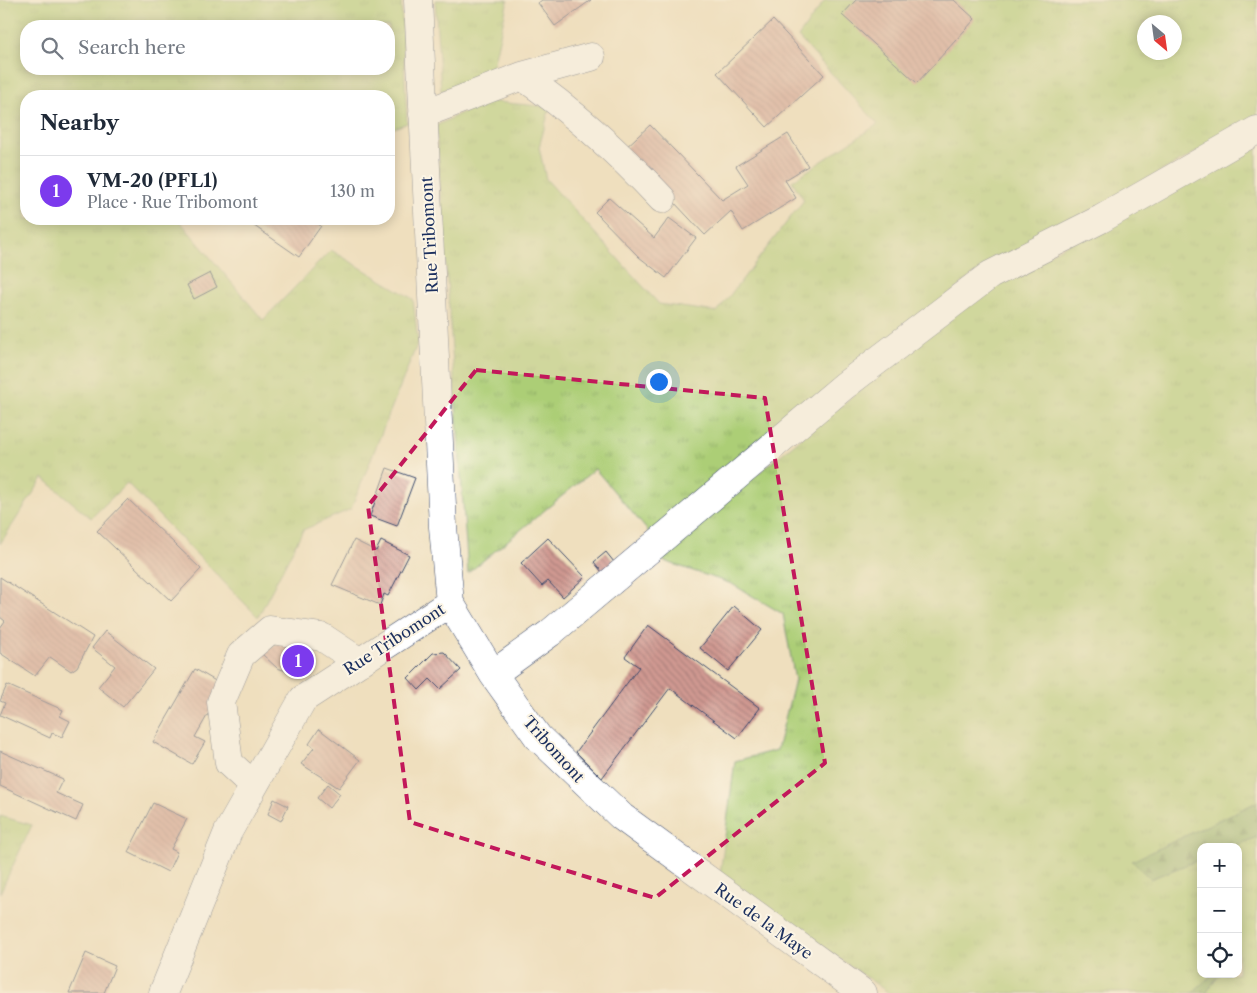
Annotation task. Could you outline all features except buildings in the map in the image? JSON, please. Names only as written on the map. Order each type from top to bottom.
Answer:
[{"type":"street","name":"Rue Tribomont","points":[[163,993],[228,832],[303,699],[450,603],[443,527],[418,0]]},
{"type":"street","points":[[423,114],[522,76],[591,57]]},
{"type":"street","points":[[522,76],[563,105],[620,154],[662,198]]},
{"type":"street","points":[[493,674],[550,634],[844,386],[990,275],[1101,219],[1257,130]]},
{"type":"street","name":"Tribomont","points":[[450,603],[493,674],[545,743],[622,817],[664,849]]},
{"type":"street","points":[[254,786],[229,763],[221,702],[241,655],[270,630],[322,637],[360,662]]},
{"type":"street","name":"Rue de la Maye","points":[[664,849],[863,993]]},
{"type":"highlighted area","points":[[476,370],[765,398],[825,763],[655,898],[410,822],[368,506]]},
{"type":"green space","points":[[0,0],[401,0],[407,123],[395,128],[395,90],[20,90],[20,225],[183,225],[263,320],[331,250],[413,299],[418,342],[351,509],[303,530],[258,617],[127,483],[91,518],[43,478],[0,544]]},
{"type":"green space","points":[[435,0],[508,0],[491,75],[441,91]]},
{"type":"green space","points":[[825,0],[1257,0],[1257,119],[974,274],[653,537],[595,469],[468,573],[436,126],[485,101],[550,107],[539,147],[546,179],[659,304],[717,312],[804,200],[792,181],[878,124],[798,37]]},
{"type":"green space","points":[[1257,139],[1257,802],[1133,861],[1150,879],[1197,861],[1197,978],[1209,978],[1192,993],[889,993],[720,875],[735,761],[777,750],[795,680],[783,614],[732,584],[655,558],[976,295]]},
{"type":"green space","points":[[1257,802],[1257,837],[1242,843],[1197,843],[1197,861],[1150,879],[1132,861]]},
{"type":"green space","points":[[0,816],[32,825],[0,893]]},
{"type":"green space","points":[[1257,837],[1257,993],[1206,993],[1217,978],[1242,978],[1242,843]]},
{"type":"green space","points":[[1209,978],[1217,978],[1206,993],[1192,993]]},
{"type":"place","name":"VM-20 (PFL1)","points":[[298,661]]}]
